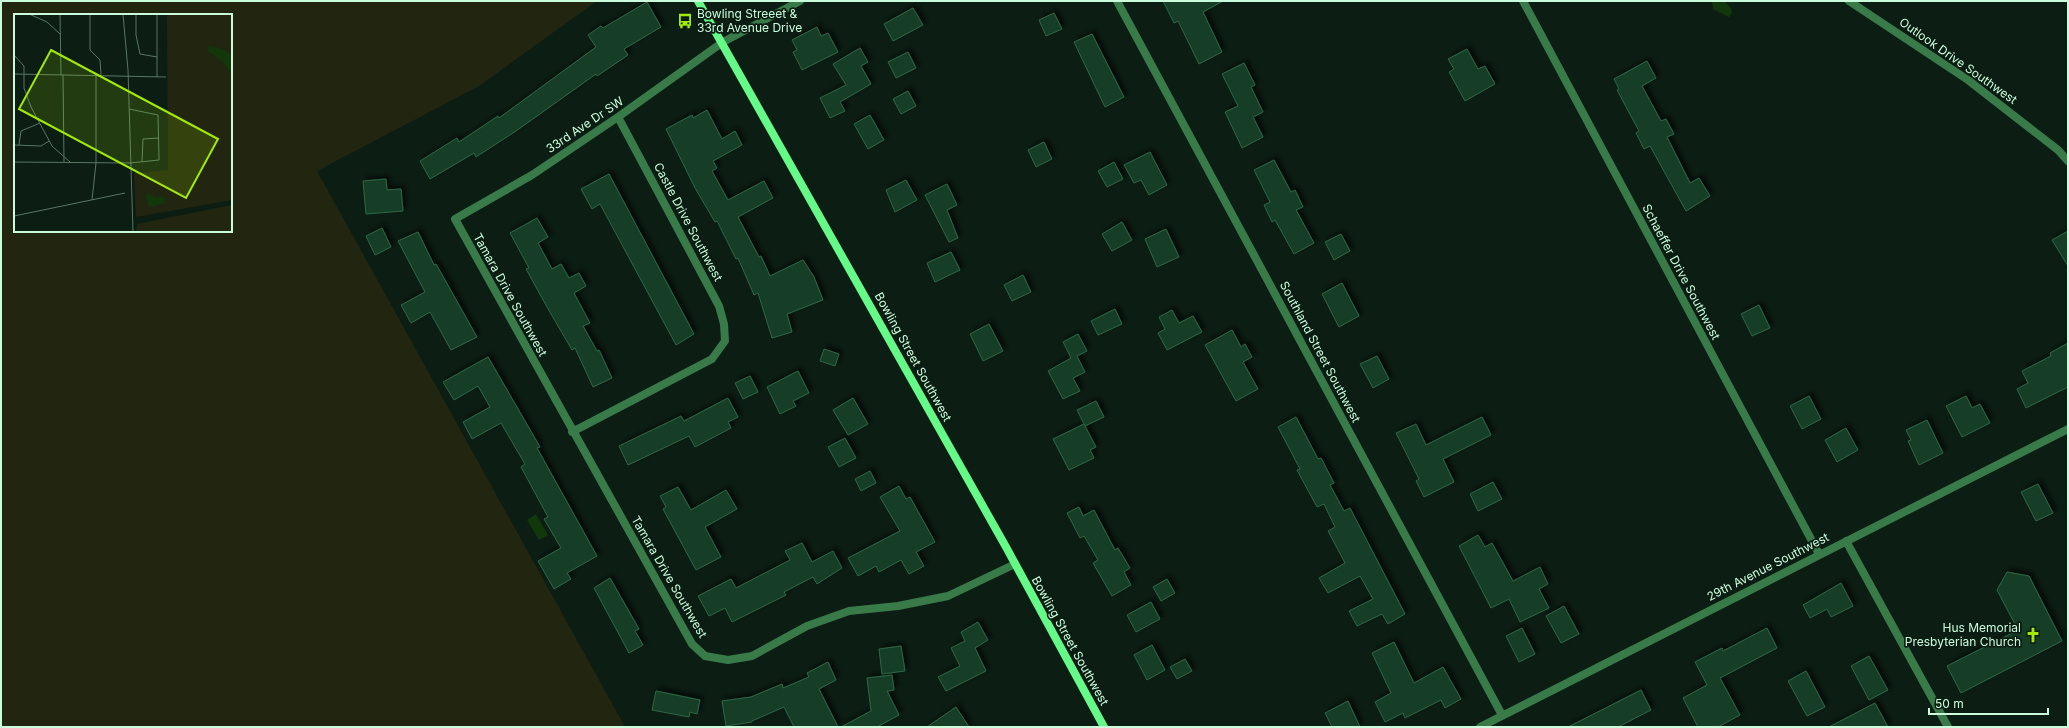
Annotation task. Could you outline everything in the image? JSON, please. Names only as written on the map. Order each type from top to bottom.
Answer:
[{"type":"main road","name":"Bowling Street Southwest","points":[[698,1],[723,42],[1015,564],[1104,727]]},
{"type":"street","name":"33rd Ave Dr SW","points":[[455,219],[532,175],[618,117],[723,42],[800,1]]},
{"type":"street","name":"Southland Street Southwest","points":[[1117,1],[1502,715]]},
{"type":"street","name":"Schaeffer Drive Southwest","points":[[1523,1],[1819,554]]},
{"type":"street","name":"Outlook Drive Southwest","points":[[1849,1],[1968,80],[2058,150],[2068,161]]},
{"type":"street","name":"Castle Drive Southwest","points":[[572,432],[712,359],[725,341],[724,324],[719,306],[618,117]]},
{"type":"street","name":"Tamara Drive Southwest","points":[[455,219],[572,432],[692,644],[705,656],[728,660],[752,656],[806,626],[849,611],[898,606],[948,596],[1015,564]]},
{"type":"street","name":"29th Avenue Southwest","points":[[1480,727],[2068,429]]},
{"type":"street","points":[[1846,541],[1948,727]]},
{"type":"shaded area","points":[[1,1],[597,1],[479,86],[317,171],[625,727],[1,727]]},
{"type":"shaded area","points":[[1712,1],[1724,1],[1731,8],[1732,13],[1729,17],[1713,9]]},
{"type":"shaded area","points":[[536,514],[548,535],[539,540],[527,520]]},
{"type":"building","points":[[1163,1],[1223,1],[1203,12],[1222,52],[1199,64],[1178,21],[1174,23]]},
{"type":"building","points":[[647,2],[661,27],[624,49],[628,55],[597,76],[596,74],[516,131],[476,157],[474,153],[430,179],[420,161],[457,138],[459,142],[498,116],[499,118],[596,47],[588,35],[601,26],[603,28]]},
{"type":"building","points":[[913,8],[923,25],[893,41],[884,24]]},
{"type":"building","points":[[1054,13],[1062,29],[1046,36],[1039,20]]},
{"type":"building","points":[[817,27],[821,36],[828,33],[838,52],[802,70],[793,52],[797,50],[792,40]]},
{"type":"building","points":[[1092,34],[1124,97],[1105,107],[1074,42]]},
{"type":"building","points":[[860,48],[868,62],[861,66],[871,84],[840,102],[845,111],[830,118],[820,98],[846,85],[833,64]]},
{"type":"building","points":[[1467,49],[1478,69],[1485,66],[1495,84],[1465,101],[1449,72],[1454,69],[1448,59]]},
{"type":"building","points":[[908,52],[916,68],[896,78],[888,62]]},
{"type":"building","points":[[1647,61],[1656,78],[1642,86],[1661,121],[1666,119],[1674,134],[1667,137],[1690,183],[1699,178],[1710,196],[1686,211],[1650,146],[1644,149],[1636,133],[1639,131],[1617,90],[1619,89],[1614,79]]},
{"type":"building","points":[[1244,63],[1255,85],[1251,87],[1263,112],[1253,117],[1263,137],[1242,148],[1225,112],[1238,106],[1222,74]]},
{"type":"building","points":[[908,91],[916,106],[901,114],[893,99]]},
{"type":"building","points":[[707,110],[722,139],[735,131],[742,145],[713,161],[717,168],[712,171],[728,200],[764,181],[773,198],[738,217],[759,257],[761,256],[770,276],[803,260],[814,277],[823,300],[787,314],[792,332],[772,338],[758,293],[754,295],[738,258],[736,259],[717,221],[715,222],[695,188],[666,129],[692,115],[693,118]]},
{"type":"building","points":[[870,115],[884,140],[868,149],[854,124]]},
{"type":"building","points":[[1044,142],[1052,159],[1036,167],[1028,150]]},
{"type":"building","points":[[1150,152],[1167,185],[1149,195],[1141,180],[1134,183],[1124,165]]},
{"type":"building","points":[[1274,160],[1291,192],[1295,190],[1303,207],[1296,210],[1314,243],[1294,254],[1275,220],[1272,222],[1264,205],[1270,202],[1254,170]]},
{"type":"building","points":[[1114,162],[1123,179],[1107,187],[1098,171]]},
{"type":"building","points":[[609,174],[694,334],[676,345],[600,204],[592,209],[581,189]]},
{"type":"building","points":[[386,179],[387,190],[401,189],[403,211],[366,214],[363,181]]},
{"type":"building","points":[[906,180],[917,200],[895,212],[886,190]]},
{"type":"building","points":[[947,184],[957,205],[947,210],[958,238],[949,242],[925,195]]},
{"type":"building","points":[[537,218],[548,237],[538,243],[552,269],[561,264],[569,278],[579,273],[586,286],[574,293],[590,323],[583,326],[597,351],[599,350],[612,378],[593,387],[575,348],[572,350],[526,269],[529,268],[510,233]]},
{"type":"building","points":[[1122,222],[1132,240],[1112,251],[1102,234]]},
{"type":"building","points":[[382,228],[391,247],[375,255],[366,236]]},
{"type":"building","points":[[1166,229],[1179,257],[1157,267],[1145,239]]},
{"type":"building","points":[[2068,231],[2068,266],[2052,240]]},
{"type":"building","points":[[418,232],[434,265],[436,264],[477,337],[451,350],[430,312],[411,323],[401,305],[425,292],[398,241]]},
{"type":"building","points":[[1341,234],[1350,251],[1334,260],[1325,242]]},
{"type":"building","points":[[951,252],[960,270],[935,282],[927,263]]},
{"type":"building","points":[[1023,275],[1031,292],[1012,301],[1004,285]]},
{"type":"building","points":[[1342,283],[1359,316],[1339,327],[1322,294]]},
{"type":"building","points":[[1759,305],[1770,328],[1752,336],[1741,314]]},
{"type":"building","points":[[1115,309],[1122,324],[1098,335],[1091,321]]},
{"type":"building","points":[[1172,310],[1179,323],[1193,316],[1202,332],[1167,350],[1158,333],[1165,329],[1159,317]]},
{"type":"building","points":[[989,324],[1003,351],[983,361],[970,334]]},
{"type":"building","points":[[1232,330],[1241,347],[1245,344],[1252,357],[1243,362],[1258,389],[1236,401],[1205,345]]},
{"type":"building","points":[[1078,334],[1087,351],[1077,356],[1085,372],[1073,378],[1080,391],[1063,399],[1048,371],[1071,358],[1063,342]]},
{"type":"building","points":[[2068,343],[2068,387],[2026,408],[2017,389],[2028,383],[2022,371],[2051,356],[2050,353]]},
{"type":"building","points":[[824,349],[839,354],[835,366],[820,361]]},
{"type":"building","points":[[1377,356],[1389,379],[1373,388],[1360,364]]},
{"type":"building","points":[[488,357],[540,447],[537,448],[597,556],[567,573],[571,579],[554,589],[538,561],[561,548],[544,519],[548,517],[521,467],[525,464],[501,423],[472,439],[463,422],[490,407],[478,386],[454,400],[443,382]]},
{"type":"building","points":[[798,371],[809,393],[793,401],[796,406],[780,414],[767,387]]},
{"type":"building","points":[[750,376],[758,392],[743,399],[735,383]]},
{"type":"building","points":[[1809,396],[1821,419],[1802,429],[1790,406]]},
{"type":"building","points":[[1966,396],[1972,408],[1980,404],[1990,423],[1962,437],[1946,406]]},
{"type":"building","points":[[728,398],[738,417],[728,422],[731,428],[695,447],[689,436],[628,465],[619,446],[681,416],[684,421]]},
{"type":"building","points":[[853,398],[868,424],[848,435],[833,410]]},
{"type":"building","points":[[1096,401],[1104,417],[1085,426],[1077,410]]},
{"type":"building","points":[[1296,417],[1318,459],[1321,458],[1334,483],[1330,485],[1344,511],[1350,508],[1405,614],[1388,624],[1382,614],[1357,626],[1349,611],[1373,599],[1360,576],[1328,593],[1319,578],[1345,563],[1328,531],[1335,527],[1324,504],[1317,507],[1297,470],[1300,469],[1278,427]]},
{"type":"building","points":[[1482,417],[1491,435],[1443,459],[1454,482],[1424,497],[1416,481],[1419,479],[1396,433],[1416,424],[1426,445]]},
{"type":"building","points":[[1927,420],[1943,453],[1919,465],[1908,441],[1911,440],[1906,430]]},
{"type":"building","points":[[1084,424],[1096,447],[1090,450],[1094,458],[1069,470],[1053,439]]},
{"type":"building","points":[[1846,428],[1858,450],[1837,462],[1825,440]]},
{"type":"building","points":[[845,438],[856,458],[839,467],[828,447]]},
{"type":"building","points":[[870,471],[876,483],[861,491],[855,479]]},
{"type":"building","points":[[1493,482],[1502,499],[1478,511],[1470,494]]},
{"type":"building","points":[[2038,484],[2053,513],[2036,521],[2021,492]]},
{"type":"building","points":[[899,486],[906,499],[910,497],[935,542],[916,552],[924,566],[909,574],[901,560],[879,572],[876,566],[858,576],[848,558],[900,531],[880,497]]},
{"type":"building","points":[[678,487],[691,510],[726,490],[737,509],[705,527],[721,557],[696,570],[663,509],[666,507],[660,496]]},
{"type":"building","points":[[1079,507],[1083,516],[1094,510],[1115,550],[1118,548],[1130,568],[1124,572],[1131,585],[1112,596],[1093,563],[1098,560],[1084,536],[1080,538],[1067,513]]},
{"type":"building","points":[[1478,535],[1485,547],[1492,543],[1513,581],[1540,567],[1548,584],[1539,589],[1549,608],[1520,622],[1509,599],[1491,608],[1459,546]]},
{"type":"building","points":[[802,543],[812,562],[833,551],[842,568],[817,584],[813,577],[784,592],[786,595],[732,622],[725,608],[709,616],[698,596],[731,579],[736,588],[790,560],[785,551]]},
{"type":"building","name":"Hus Memorial Presbyterian Church","points":[[2007,572],[2029,576],[2062,641],[1961,693],[1947,666],[2018,630],[1997,590]]},
{"type":"building","points":[[610,578],[639,629],[635,631],[643,645],[629,653],[594,588]]},
{"type":"building","points":[[1167,579],[1175,593],[1161,601],[1153,587]]},
{"type":"building","points":[[1841,583],[1853,606],[1831,617],[1827,609],[1810,618],[1803,605]]},
{"type":"building","points":[[1151,602],[1160,619],[1136,632],[1127,615]]},
{"type":"building","points":[[1564,606],[1579,634],[1561,643],[1546,616]]},
{"type":"building","points":[[978,622],[988,640],[975,648],[986,671],[946,691],[938,677],[960,666],[951,648],[965,641],[961,632]]},
{"type":"building","points":[[1522,628],[1535,654],[1519,662],[1506,636]]},
{"type":"building","points":[[1767,628],[1777,648],[1720,678],[1740,715],[1718,727],[1698,727],[1683,698],[1707,685],[1695,662],[1722,648],[1723,651]]},
{"type":"building","points":[[1394,642],[1414,683],[1443,667],[1461,699],[1445,708],[1441,700],[1405,718],[1403,713],[1385,722],[1375,702],[1391,693],[1372,653]]},
{"type":"building","points":[[1152,645],[1165,670],[1147,680],[1134,655]]},
{"type":"building","points":[[901,646],[905,671],[882,674],[879,649]]},
{"type":"building","points":[[1869,656],[1888,690],[1869,700],[1851,666]]},
{"type":"building","points":[[1185,659],[1192,671],[1177,679],[1170,667]]},
{"type":"building","points":[[828,662],[836,680],[819,689],[838,727],[794,727],[784,707],[752,722],[726,726],[722,701],[751,697],[782,684],[783,688],[809,677],[807,673]]},
{"type":"building","points":[[1806,671],[1825,707],[1807,716],[1788,681]]},
{"type":"building","points":[[892,675],[894,690],[887,691],[899,715],[877,727],[841,727],[871,711],[867,678]]},
{"type":"building","points":[[1641,690],[1651,710],[1618,727],[1568,727]]},
{"type":"building","points":[[656,691],[700,700],[697,714],[690,712],[689,717],[652,710]]},
{"type":"building","points":[[1348,701],[1360,727],[1332,727],[1325,713]]},
{"type":"building","points":[[1875,703],[1888,727],[1829,727]]},
{"type":"building","points":[[956,707],[969,727],[927,727]]},
{"type":"place","name":"Bowling Streeet & 33rd Avenue Drive","points":[[685,21]]},
{"type":"place","name":"Hus Memorial Presbyterian Church","points":[[2033,635]]}]
